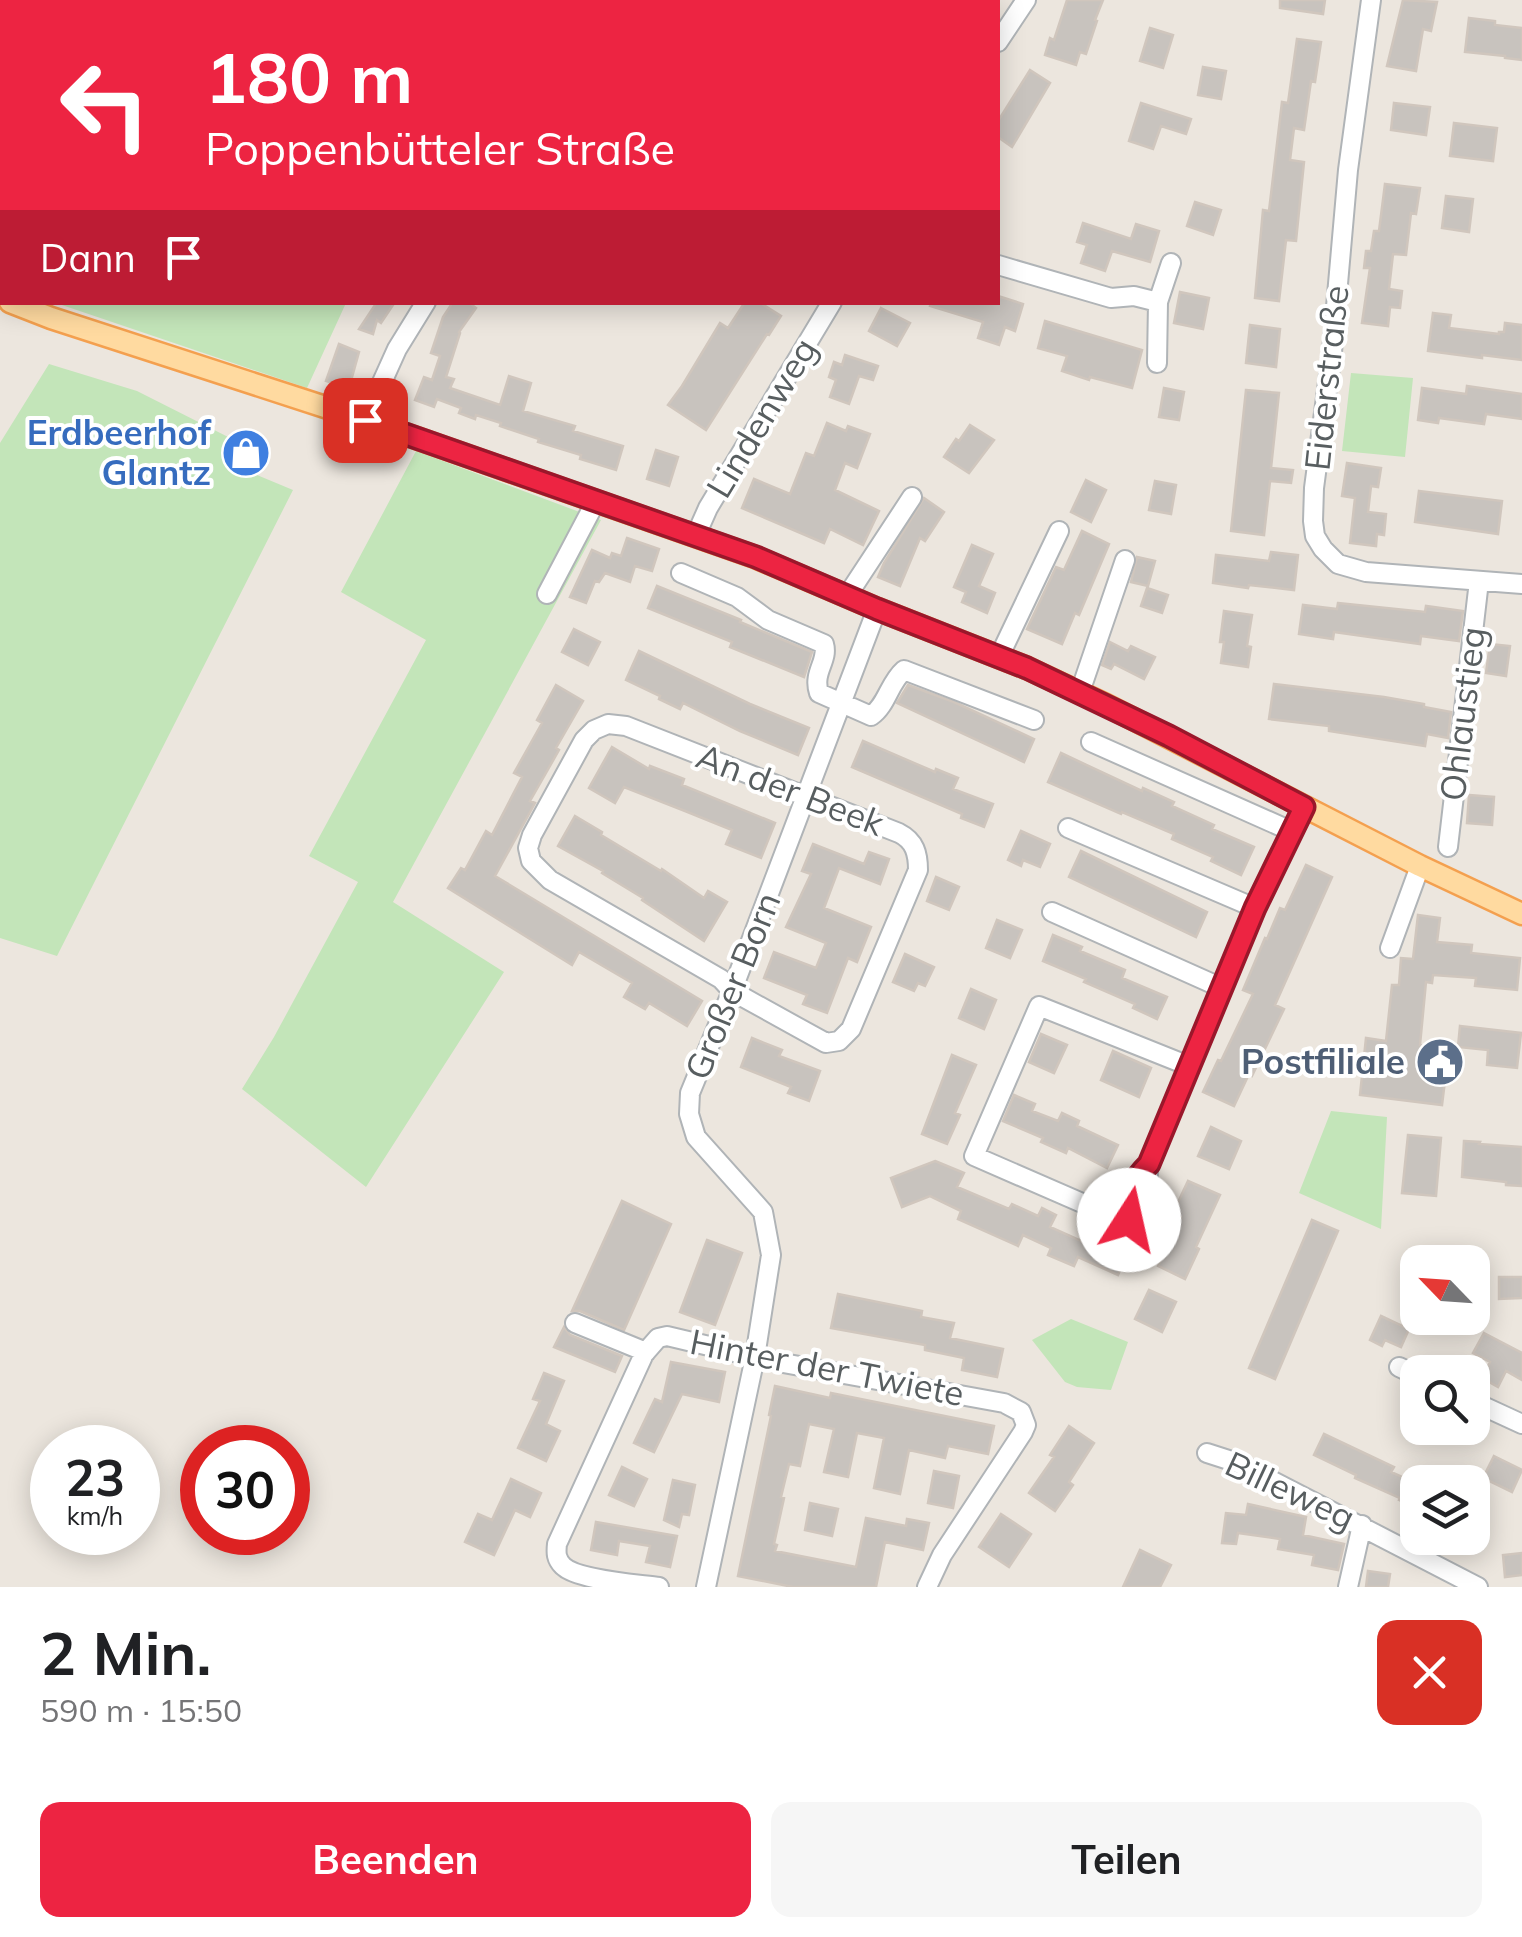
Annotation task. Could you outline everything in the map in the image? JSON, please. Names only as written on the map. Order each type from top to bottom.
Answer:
[{"type":"main road","points":[[18,305],[365,420],[756,557],[1080,692],[1522,914]]},
{"type":"street","points":[[1000,36],[1026,0]]},
{"type":"street","name":"Eiderstraße","points":[[1371,0],[1348,170],[1330,369],[1314,488],[1315,536],[1338,564],[1366,572],[1522,584]]},
{"type":"street","points":[[1157,363],[1158,302],[1171,263]]},
{"type":"street","points":[[1000,266],[1111,298],[1134,296],[1158,302]]},
{"type":"street","points":[[365,420],[397,349],[424,305]]},
{"type":"street","name":"Lindenweg","points":[[696,535],[708,508],[830,305]]},
{"type":"street","points":[[847,596],[912,497]]},
{"type":"street","points":[[547,594],[596,500]]},
{"type":"street","points":[[999,657],[1059,531]]},
{"type":"street","points":[[1080,692],[1125,560]]},
{"type":"street","points":[[682,573],[737,597],[768,620],[824,644],[826,650],[816,683],[820,693],[872,716],[904,670],[1034,720]]},
{"type":"street","name":"Ohlaustieg","points":[[1448,847],[1479,581]]},
{"type":"street","name":"Großer Born","points":[[706,1587],[755,1357],[772,1255],[766,1218],[756,1202],[696,1137],[689,1114],[692,1084],[732,991],[877,609]]},
{"type":"street","name":"An der Beek","points":[[608,724],[626,726],[904,836],[914,846],[918,870],[851,1028],[839,1041],[826,1043],[813,1038],[732,991],[721,979],[550,880],[531,861],[530,842],[584,740],[594,730],[608,724]]},
{"type":"street","points":[[1091,742],[1291,832]]},
{"type":"street","points":[[1189,1066],[1039,1006],[974,1156],[1126,1219],[1134,1221],[1146,1211],[1150,1199],[1149,1164],[1255,908],[1304,807]]},
{"type":"street","points":[[1068,828],[1255,908]]},
{"type":"street","points":[[1390,948],[1420,866]]},
{"type":"street","points":[[1052,912],[1222,988]]},
{"type":"street","points":[[576,1323],[646,1352]]},
{"type":"street","name":"Hinter der Twiete","points":[[658,1587],[578,1575],[562,1566],[556,1552],[646,1352],[658,1338],[667,1336],[755,1357],[1004,1403],[1030,1413],[1023,1432],[942,1555],[927,1587]]},
{"type":"street","points":[[1490,1410],[1522,1424]]},
{"type":"street","name":"Billeweg","points":[[1207,1453],[1238,1462],[1478,1587]]},
{"type":"street","points":[[1348,1587],[1362,1525]]},
{"type":"green space","points":[[62,305],[345,305],[307,388]]},
{"type":"green space","points":[[49,364],[137,391],[242,444],[233,465],[293,490],[57,956],[0,938],[0,443]]},
{"type":"green space","points":[[1351,373],[1413,378],[1405,457],[1342,451]]},
{"type":"green space","points":[[416,451],[601,520],[393,902],[504,972],[366,1187],[242,1089],[358,882],[309,856],[426,640],[341,592]]},
{"type":"green space","points":[[1331,1111],[1387,1117],[1381,1229],[1299,1193]]},
{"type":"green space","points":[[1071,1319],[1128,1342],[1111,1390],[1065,1382],[1032,1340]]},
{"type":"building","points":[[1067,0],[1103,0],[1086,54],[1080,52],[1076,65],[1045,55]]},
{"type":"building","points":[[1280,0],[1325,0],[1323,14],[1280,8]]},
{"type":"building","points":[[1403,0],[1437,2],[1431,31],[1423,29],[1416,71],[1387,66]]},
{"type":"building","points":[[1469,18],[1522,28],[1522,60],[1465,52]]},
{"type":"building","points":[[1150,28],[1173,35],[1163,68],[1140,61]]},
{"type":"building","points":[[1297,39],[1321,42],[1304,130],[1294,128],[1290,160],[1304,162],[1296,241],[1286,240],[1279,301],[1255,298],[1263,210],[1269,211],[1282,102],[1288,103]]},
{"type":"building","points":[[1203,67],[1226,71],[1221,99],[1198,95]]},
{"type":"building","points":[[1030,70],[1050,83],[1012,147],[1000,138],[1000,118]]},
{"type":"building","points":[[1141,103],[1191,119],[1186,134],[1161,126],[1153,149],[1129,141]]},
{"type":"building","points":[[1394,103],[1430,107],[1426,135],[1391,130]]},
{"type":"building","points":[[1454,123],[1497,128],[1493,161],[1450,156]]},
{"type":"building","points":[[1385,184],[1420,188],[1416,214],[1411,213],[1406,255],[1393,254],[1389,289],[1402,291],[1400,308],[1390,307],[1388,326],[1362,323],[1370,268],[1364,268],[1366,251],[1371,251],[1374,231],[1379,231]]},
{"type":"building","points":[[1446,196],[1473,199],[1469,232],[1442,228]]},
{"type":"building","points":[[1195,202],[1221,210],[1213,235],[1187,226]]},
{"type":"building","points":[[1083,223],[1131,239],[1136,224],[1159,231],[1150,262],[1112,251],[1105,271],[1081,263],[1087,245],[1077,242]]},
{"type":"building","points":[[1180,292],[1209,298],[1203,329],[1174,323]]},
{"type":"building","points":[[1000,297],[1023,304],[1015,331],[1005,327],[999,345],[978,338],[983,322],[930,306],[1000,305]]},
{"type":"building","points":[[375,305],[393,305],[381,323],[377,320],[373,334],[359,329]]},
{"type":"building","points":[[451,305],[476,308],[459,332],[446,377],[454,379],[450,388],[500,405],[509,376],[531,383],[523,411],[575,426],[573,431],[623,446],[616,470],[538,442],[539,439],[500,426],[501,423],[459,413],[461,408],[437,399],[434,407],[415,400],[424,377],[432,380],[440,356],[431,353]]},
{"type":"building","points":[[743,305],[764,305],[781,316],[706,430],[668,405],[720,323],[728,328]]},
{"type":"building","points":[[881,308],[910,323],[897,346],[869,331]]},
{"type":"building","points":[[1433,313],[1451,315],[1449,328],[1499,334],[1504,332],[1505,323],[1522,325],[1522,360],[1428,351]]},
{"type":"building","points":[[1045,321],[1142,350],[1132,388],[1062,371],[1067,356],[1038,348]]},
{"type":"building","points":[[1250,325],[1280,329],[1276,367],[1246,363]]},
{"type":"building","points":[[339,344],[359,352],[349,388],[326,381]]},
{"type":"building","points":[[845,355],[878,366],[873,380],[859,376],[849,404],[830,397],[836,380],[829,377],[834,362],[842,365]]},
{"type":"building","points":[[1467,386],[1522,394],[1522,419],[1486,414],[1484,424],[1439,418],[1438,423],[1418,420],[1422,388],[1466,394]]},
{"type":"building","points":[[1164,388],[1184,392],[1179,420],[1159,417]]},
{"type":"building","points":[[1246,390],[1279,393],[1271,468],[1293,470],[1291,483],[1270,481],[1264,535],[1231,531]]},
{"type":"building","points":[[827,423],[846,431],[848,426],[870,434],[857,468],[845,463],[835,490],[879,511],[863,545],[830,529],[824,543],[742,508],[754,479],[790,494],[806,453],[814,456]]},
{"type":"building","points":[[970,425],[994,440],[969,473],[944,457]]},
{"type":"building","points":[[656,450],[678,457],[669,486],[647,479]]},
{"type":"building","points":[[1347,463],[1381,468],[1378,487],[1371,486],[1368,512],[1386,514],[1384,535],[1377,534],[1376,546],[1350,543],[1355,498],[1342,496]]},
{"type":"building","points":[[1086,480],[1106,490],[1091,522],[1071,512]]},
{"type":"building","points":[[1155,481],[1176,485],[1171,514],[1149,510]]},
{"type":"building","points":[[1419,491],[1502,501],[1498,534],[1415,522]]},
{"type":"building","points":[[924,498],[944,512],[925,541],[920,538],[900,586],[878,577],[884,563]]},
{"type":"building","points":[[1082,531],[1109,544],[1079,615],[1075,613],[1062,644],[1027,629],[1056,567],[1064,570]]},
{"type":"building","points":[[627,538],[659,549],[652,571],[635,566],[630,582],[605,573],[599,582],[595,581],[586,603],[570,597],[592,550],[610,558],[612,553],[621,556]]},
{"type":"building","points":[[972,545],[993,554],[979,586],[995,593],[987,613],[962,602],[966,592],[954,587]]},
{"type":"building","points":[[1271,552],[1298,555],[1294,590],[1213,583],[1216,555],[1269,561]]},
{"type":"building","points":[[1137,557],[1155,561],[1148,586],[1131,582]]},
{"type":"building","points":[[657,586],[812,652],[804,677],[648,608]]},
{"type":"building","points":[[1147,588],[1168,595],[1162,613],[1141,606]]},
{"type":"building","points":[[1338,603],[1425,612],[1426,606],[1463,611],[1459,641],[1421,636],[1420,644],[1334,632],[1333,639],[1299,634],[1303,605],[1337,609]]},
{"type":"building","points":[[1224,611],[1252,615],[1248,667],[1221,663]]},
{"type":"building","points":[[574,629],[600,642],[588,665],[562,652]]},
{"type":"building","points":[[1110,642],[1155,657],[1144,679],[1114,664],[1111,669],[1102,665]]},
{"type":"building","points":[[1490,644],[1510,646],[1506,676],[1486,673]]},
{"type":"building","points":[[639,651],[809,728],[798,755],[683,703],[680,709],[626,680]]},
{"type":"building","points":[[1274,684],[1384,697],[1451,712],[1448,738],[1427,734],[1425,746],[1329,731],[1329,726],[1269,719]]},
{"type":"building","points":[[556,685],[583,701],[556,748],[559,750],[530,801],[535,803],[495,876],[702,1001],[687,1026],[649,1003],[645,1009],[624,997],[632,983],[579,952],[572,965],[448,888],[461,868],[465,870],[486,831],[492,835],[522,777],[514,773],[542,723],[537,720]]},
{"type":"building","points":[[908,685],[1034,739],[1024,762],[897,703]]},
{"type":"building","points":[[863,741],[958,778],[953,789],[993,804],[984,827],[852,767]]},
{"type":"building","points":[[612,747],[649,769],[650,766],[684,779],[682,785],[775,823],[761,858],[726,844],[732,830],[624,787],[615,803],[589,788]]},
{"type":"building","points":[[1061,753],[1174,802],[1172,806],[1214,825],[1212,829],[1254,847],[1241,875],[1211,861],[1213,857],[1172,839],[1174,834],[1048,782]]},
{"type":"building","points":[[1469,795],[1494,797],[1492,825],[1467,823]]},
{"type":"building","points":[[575,816],[704,898],[708,891],[727,902],[704,941],[603,871],[558,846]]},
{"type":"building","points":[[1021,831],[1050,844],[1040,867],[1023,860],[1021,866],[1008,860]]},
{"type":"building","points":[[813,844],[864,864],[869,852],[889,859],[880,884],[839,868],[824,908],[871,927],[857,962],[848,958],[827,1013],[803,1004],[807,995],[764,978],[774,952],[816,968],[826,943],[786,927],[811,874],[802,871]]},
{"type":"building","points":[[1081,851],[1207,912],[1196,937],[1069,877]]},
{"type":"building","points":[[1306,865],[1332,877],[1275,1005],[1284,1009],[1234,1106],[1203,1092],[1253,994],[1243,990],[1265,938],[1280,908],[1285,910]]},
{"type":"building","points":[[936,877],[959,887],[949,910],[927,901]]},
{"type":"building","points":[[1418,915],[1440,918],[1437,942],[1472,945],[1471,953],[1520,958],[1517,990],[1475,986],[1476,978],[1433,975],[1432,983],[1426,982],[1420,1045],[1449,1048],[1442,1105],[1360,1095],[1366,1038],[1386,1041],[1392,985],[1399,985],[1401,958],[1413,959]]},
{"type":"building","points":[[997,920],[1022,930],[1010,958],[986,948]]},
{"type":"building","points":[[1053,935],[1125,970],[1122,978],[1167,997],[1157,1019],[1133,1008],[1135,1004],[1084,982],[1086,979],[1043,961]]},
{"type":"building","points":[[905,954],[934,967],[925,986],[918,983],[914,991],[893,982]]},
{"type":"building","points":[[971,989],[996,1000],[984,1029],[959,1018]]},
{"type":"building","points":[[1460,1026],[1521,1033],[1517,1068],[1487,1065],[1488,1050],[1458,1047]]},
{"type":"building","points":[[1041,1034],[1067,1045],[1054,1073],[1029,1062]]},
{"type":"building","points":[[752,1038],[782,1050],[779,1056],[820,1071],[809,1101],[788,1093],[791,1087],[741,1067]]},
{"type":"building","points":[[1113,1051],[1151,1068],[1139,1097],[1101,1080]]},
{"type":"building","points":[[952,1055],[976,1065],[955,1113],[960,1115],[947,1144],[922,1134]]},
{"type":"building","points":[[1014,1095],[1035,1104],[1032,1111],[1058,1121],[1062,1113],[1079,1121],[1077,1126],[1118,1145],[1107,1168],[1068,1148],[1066,1153],[1041,1142],[1043,1138],[1003,1121]]},
{"type":"building","points":[[1211,1127],[1241,1141],[1229,1169],[1198,1156]]},
{"type":"building","points":[[1408,1135],[1441,1138],[1436,1196],[1402,1193]]},
{"type":"building","points":[[1464,1141],[1522,1147],[1522,1186],[1462,1177]]},
{"type":"building","points":[[935,1161],[964,1173],[957,1187],[1009,1209],[1012,1204],[1038,1216],[1042,1208],[1056,1215],[1050,1227],[1099,1249],[1103,1241],[1128,1252],[1118,1275],[1078,1257],[1074,1266],[1048,1255],[1051,1248],[1023,1235],[1018,1246],[958,1219],[961,1211],[930,1196],[902,1207],[891,1178]]},
{"type":"building","points":[[1188,1181],[1220,1195],[1185,1279],[1158,1266],[1181,1217],[1173,1213]]},
{"type":"building","points":[[622,1201],[671,1224],[624,1330],[572,1311]]},
{"type":"building","points":[[1312,1220],[1338,1231],[1275,1379],[1249,1368]]},
{"type":"building","points":[[707,1240],[742,1253],[715,1325],[680,1312]]},
{"type":"building","points":[[1499,1277],[1522,1277],[1522,1298],[1499,1299]]},
{"type":"building","points":[[1149,1290],[1176,1302],[1162,1332],[1135,1319]]},
{"type":"building","points":[[838,1294],[922,1311],[921,1317],[954,1323],[950,1338],[1003,1349],[997,1377],[962,1370],[964,1358],[925,1350],[925,1345],[831,1328]]},
{"type":"building","points":[[1381,1316],[1400,1325],[1400,1335],[1406,1335],[1401,1347],[1385,1340],[1382,1346],[1370,1340]]},
{"type":"building","points":[[564,1327],[570,1335],[622,1356],[615,1372],[554,1347]]},
{"type":"building","points":[[1483,1335],[1488,1335],[1522,1353],[1522,1380],[1506,1371],[1498,1387],[1490,1382],[1490,1355],[1473,1353]]},
{"type":"building","points":[[671,1362],[725,1372],[719,1402],[682,1394],[654,1452],[634,1443],[655,1399],[662,1402]]},
{"type":"building","points":[[544,1373],[564,1381],[546,1424],[560,1431],[546,1461],[518,1448],[540,1401],[533,1399]]},
{"type":"building","points":[[775,1386],[830,1398],[831,1393],[994,1426],[988,1454],[948,1446],[945,1458],[909,1450],[900,1494],[874,1488],[884,1438],[857,1433],[848,1477],[824,1472],[834,1429],[809,1424],[800,1466],[789,1464],[775,1551],[856,1567],[866,1518],[906,1526],[907,1519],[929,1523],[923,1550],[885,1542],[876,1587],[793,1587],[738,1576]]},
{"type":"building","points":[[1069,1426],[1094,1443],[1055,1511],[1029,1493],[1054,1457],[1050,1455]]},
{"type":"building","points":[[1324,1434],[1394,1467],[1391,1472],[1400,1476],[1400,1498],[1355,1478],[1356,1475],[1314,1455]]},
{"type":"building","points":[[1494,1456],[1522,1470],[1512,1492],[1490,1481],[1490,1465]]},
{"type":"building","points":[[622,1467],[647,1479],[634,1506],[609,1495]]},
{"type":"building","points":[[934,1471],[959,1476],[953,1508],[928,1503]]},
{"type":"building","points":[[511,1479],[541,1493],[530,1517],[515,1510],[494,1555],[465,1542],[478,1514],[492,1520]]},
{"type":"building","points":[[673,1480],[695,1485],[689,1515],[682,1514],[679,1527],[664,1520]]},
{"type":"building","points":[[810,1503],[838,1509],[832,1536],[805,1530]]},
{"type":"building","points":[[1248,1504],[1306,1517],[1303,1535],[1344,1544],[1338,1570],[1312,1565],[1314,1555],[1278,1549],[1280,1539],[1238,1533],[1236,1544],[1222,1543],[1226,1513],[1246,1515]]},
{"type":"building","points":[[1001,1514],[1031,1534],[1009,1567],[979,1547]]},
{"type":"building","points":[[596,1522],[677,1536],[670,1567],[646,1562],[650,1546],[619,1541],[617,1555],[591,1550]]},
{"type":"building","points":[[1140,1550],[1171,1565],[1160,1587],[1123,1587]]},
{"type":"building","points":[[1522,1553],[1522,1575],[1505,1577],[1503,1555]]},
{"type":"building","points":[[1368,1571],[1390,1574],[1388,1587],[1366,1587]]},
{"type":"place","name":"Erdbeerhof Glantz","points":[[246,453]]},
{"type":"place","name":"Postfiliale","points":[[1440,1062]]},
{"type":"route","points":[[365,420],[756,557],[1027,668],[1304,807],[1255,908],[1149,1164],[1136,1178],[1124,1204],[1124,1216],[1129,1220]]}]
